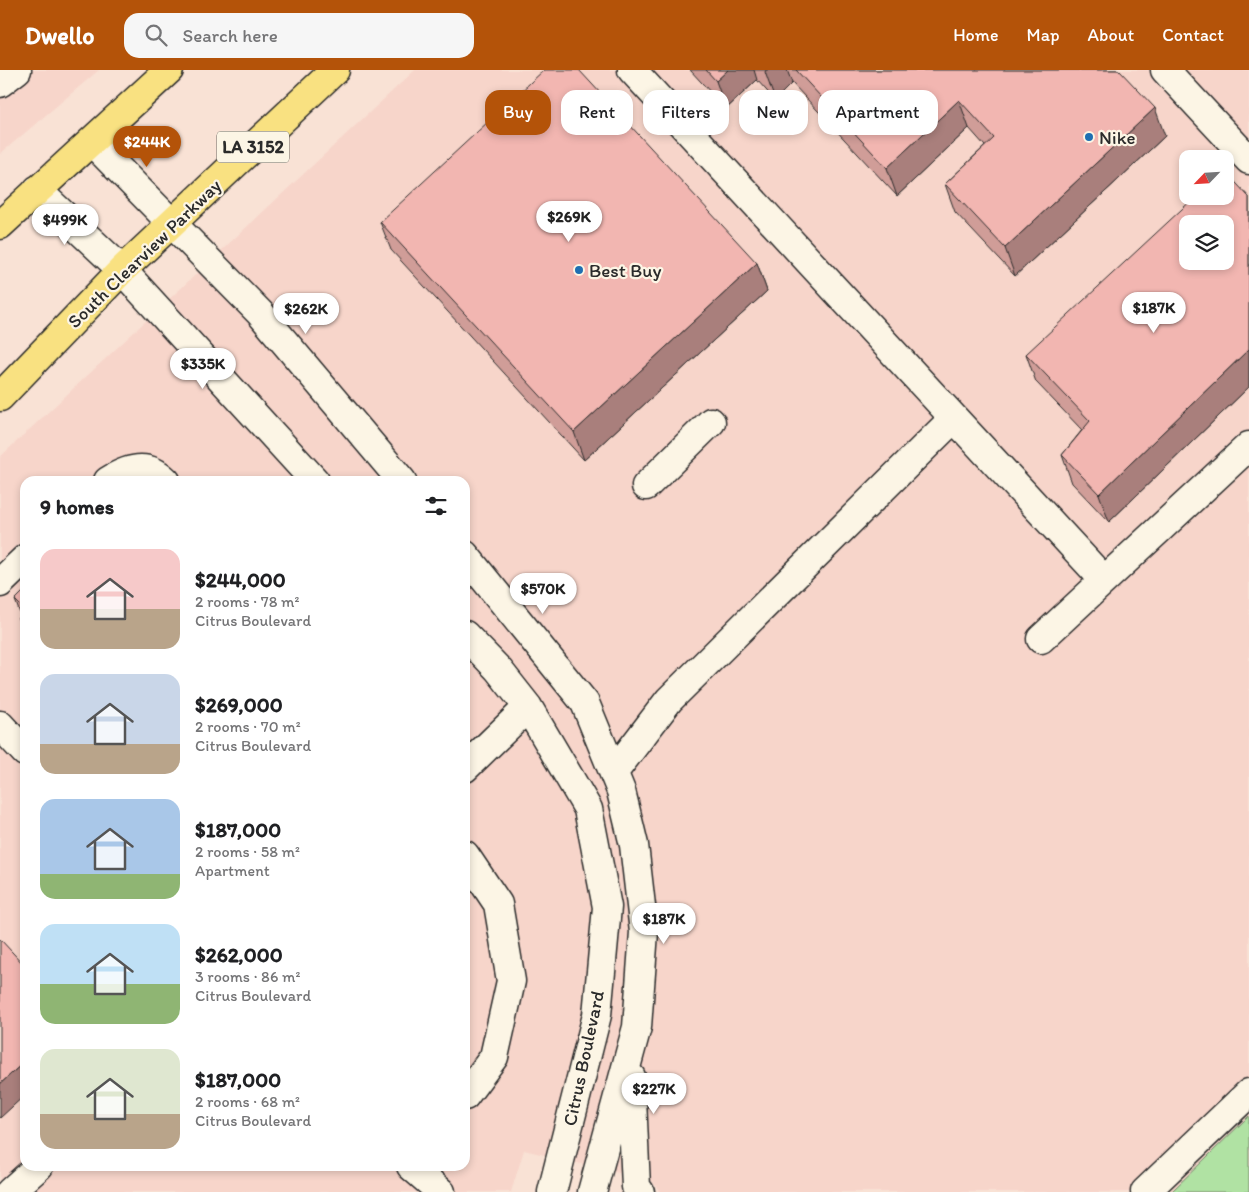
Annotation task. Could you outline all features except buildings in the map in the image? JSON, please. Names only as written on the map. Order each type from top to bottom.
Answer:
[{"type":"highway","points":[[0,226],[169,70]]},
{"type":"highway","name":"South Clearview Parkway","points":[[0,397],[122,270],[335,70]]},
{"type":"highway","points":[[0,214],[38,190]]},
{"type":"street","points":[[0,83],[17,70]]},
{"type":"street","points":[[632,70],[1104,580]]},
{"type":"street","points":[[1165,70],[1249,160]]},
{"type":"street","points":[[92,142],[260,313],[398,476]]},
{"type":"street","points":[[38,190],[122,270],[310,476]]},
{"type":"street","points":[[614,772],[669,700],[954,418]]},
{"type":"street","points":[[646,486],[711,422]]},
{"type":"street","points":[[1041,639],[1249,446]]},
{"type":"street","points":[[116,476],[139,467],[161,476]]},
{"type":"street","points":[[470,561],[585,703],[621,791],[634,845],[644,932],[637,1027],[592,1192]]},
{"type":"street","points":[[0,583],[20,564]]},
{"type":"street","name":"Citrus Boulevard","points":[[470,640],[498,669],[528,707],[588,809],[607,907],[597,1015],[552,1192]]},
{"type":"street","points":[[470,763],[528,707]]},
{"type":"street","points":[[0,725],[20,747]]},
{"type":"street","points":[[470,862],[498,904],[511,981],[494,1057],[470,1089]]},
{"type":"street","points":[[630,1051],[636,1187],[640,1192]]},
{"type":"street","points":[[1145,1192],[1249,1093]]},
{"type":"street","points":[[10,1192],[33,1171]]},
{"type":"street","points":[[416,1171],[441,1192]]},
{"type":"shaded area","points":[[0,70],[99,70],[0,154]]},
{"type":"shaded area","points":[[415,70],[1249,70],[1249,1192],[660,1192],[652,1181],[524,1150],[511,1192],[0,1192],[0,457]]},
{"type":"green space","points":[[1249,1116],[1249,1192],[1171,1192]]},
{"type":"place","name":"Nike","points":[[1089,137]]},
{"type":"place","name":"Best Buy","points":[[579,270]]}]
